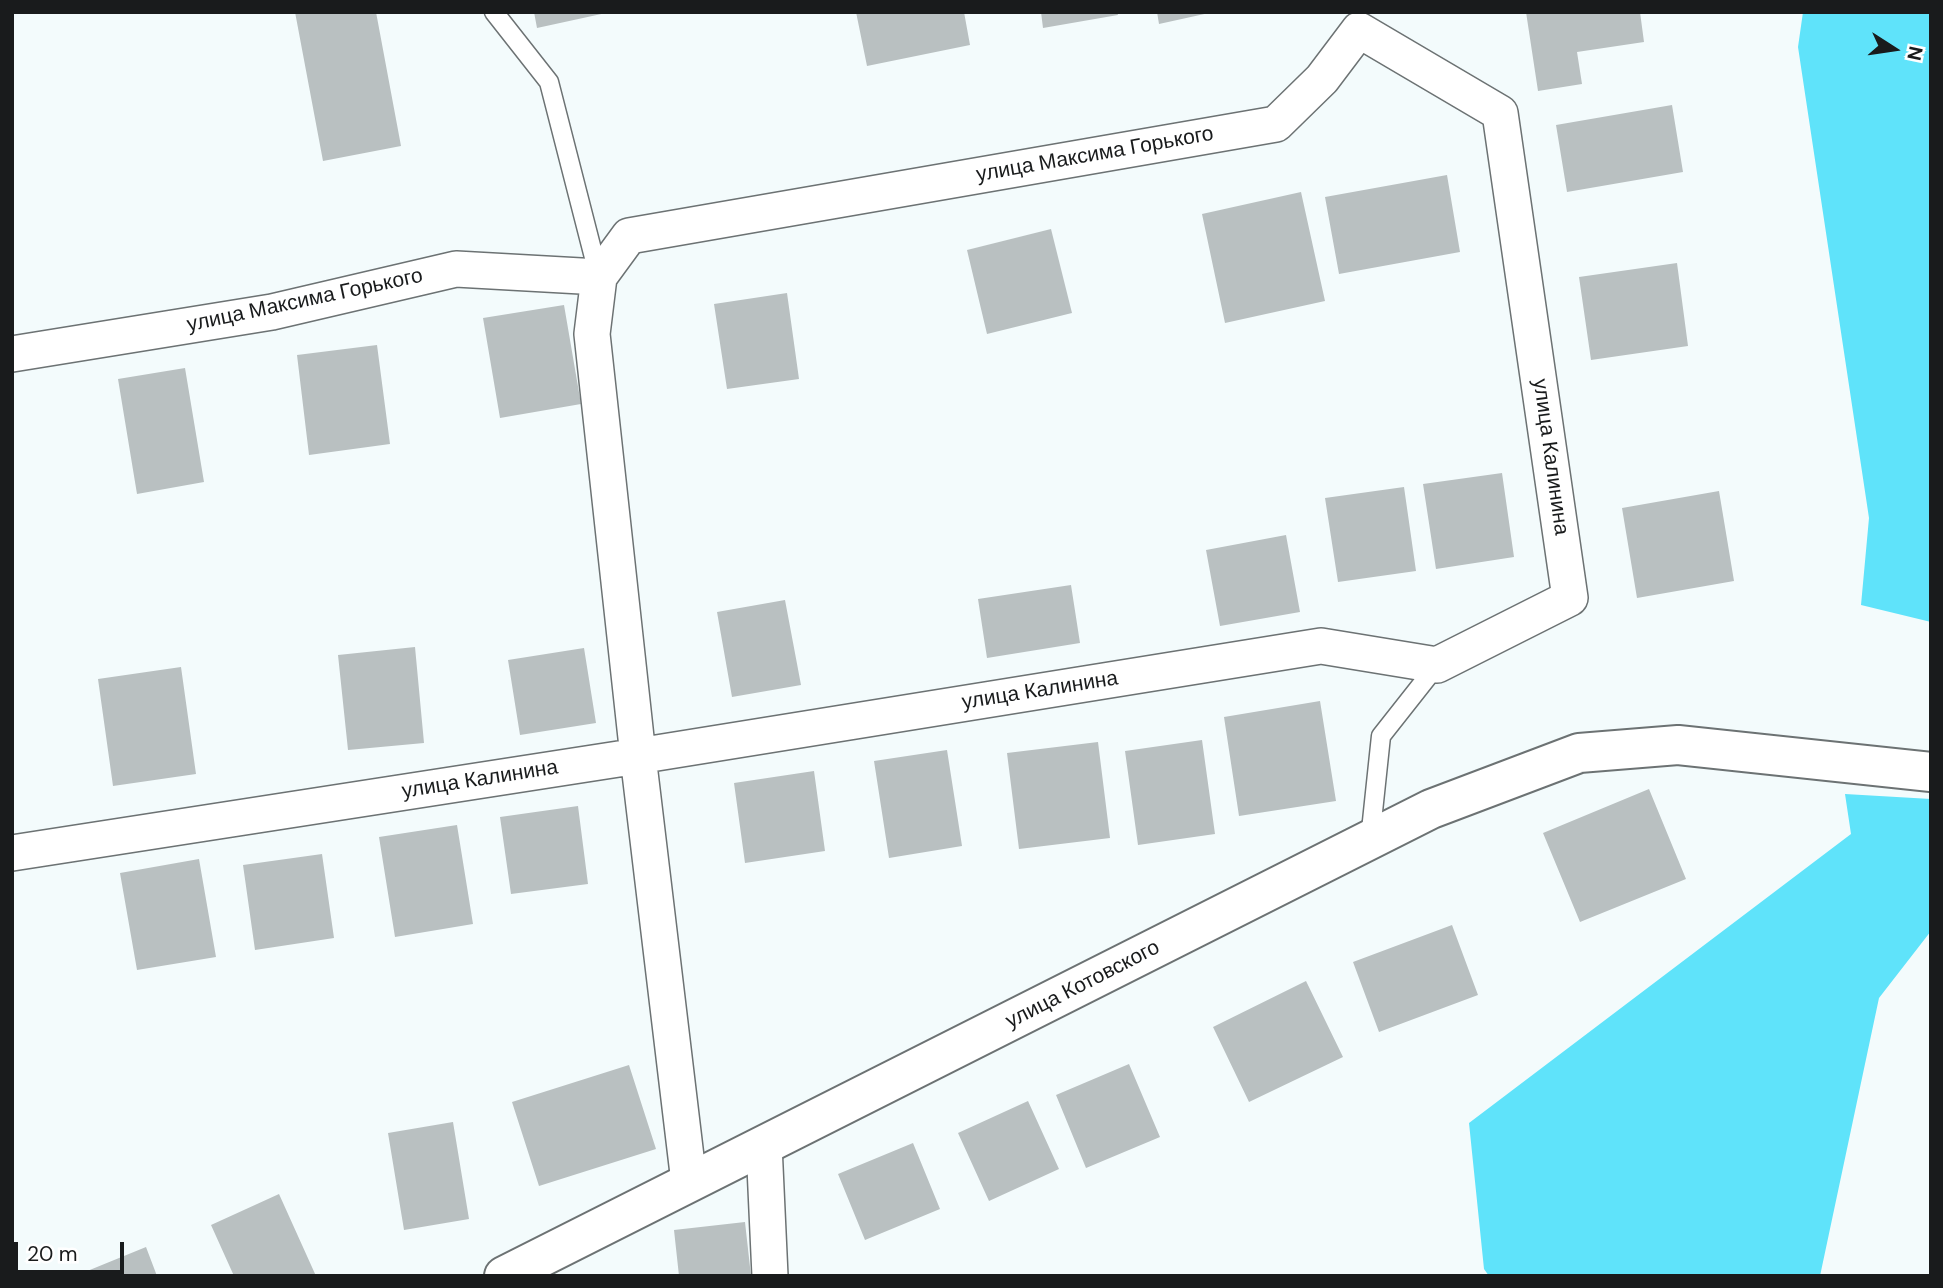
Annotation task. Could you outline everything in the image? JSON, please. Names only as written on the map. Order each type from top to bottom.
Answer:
[{"type":"street","name":"улица Максима Горького","points":[[12,354],[272,312],[456,269],[599,276],[629,236],[1276,124],[1322,79],[1359,30],[1500,113]]},
{"type":"street","name":"улица Калинина","points":[[12,853],[639,756],[1321,646],[1437,665],[1570,598],[1500,113]]},
{"type":"street","points":[[599,276],[592,334],[689,1182]]},
{"type":"street","name":"улица Котовского","points":[[504,1276],[1431,809],[1579,753],[1678,745],[1931,772]]},
{"type":"street","points":[[764,1145],[770,1276]]},
{"type":"lane","points":[[494,12],[548,82],[599,276]]},
{"type":"lane","points":[[1370,840],[1381,736],[1437,665]]},
{"type":"shaded area","points":[[1803,12],[1931,12],[1931,622],[1861,605],[1869,518],[1798,47]]},
{"type":"shaded area","points":[[1845,794],[1931,799],[1931,931],[1879,998],[1820,1276],[1489,1276],[1484,1269],[1469,1123],[1851,834]]},
{"type":"building","points":[[295,12],[376,12],[401,146],[323,161]]},
{"type":"building","points":[[534,12],[606,12],[606,13],[537,28]]},
{"type":"building","points":[[856,12],[964,12],[970,45],[867,66]]},
{"type":"building","points":[[1041,12],[1117,12],[1118,15],[1043,28]]},
{"type":"building","points":[[1157,12],[1209,12],[1209,13],[1159,24]]},
{"type":"building","points":[[1526,12],[1640,12],[1644,42],[1577,52],[1582,84],[1538,91]]},
{"type":"building","points":[[1672,105],[1683,172],[1567,192],[1556,125]]},
{"type":"building","points":[[1447,175],[1460,252],[1339,274],[1325,197]]},
{"type":"building","points":[[1301,192],[1325,301],[1225,323],[1202,214]]},
{"type":"building","points":[[1051,229],[1072,313],[987,334],[967,250]]},
{"type":"building","points":[[1677,263],[1688,346],[1591,360],[1579,277]]},
{"type":"building","points":[[787,293],[799,379],[727,389],[714,304]]},
{"type":"building","points":[[564,305],[581,404],[500,418],[483,318]]},
{"type":"building","points":[[377,345],[390,444],[309,455],[297,355]]},
{"type":"building","points":[[185,368],[204,482],[137,494],[118,379]]},
{"type":"building","points":[[1502,473],[1514,557],[1436,569],[1423,484]]},
{"type":"building","points":[[1404,487],[1416,571],[1338,582],[1325,498]]},
{"type":"building","points":[[1719,491],[1734,581],[1637,598],[1622,508]]},
{"type":"building","points":[[1286,535],[1300,612],[1220,626],[1206,550]]},
{"type":"building","points":[[1071,585],[1080,643],[987,658],[978,599]]},
{"type":"building","points":[[785,600],[801,685],[732,697],[717,612]]},
{"type":"building","points":[[415,647],[424,743],[348,750],[338,655]]},
{"type":"building","points":[[584,648],[596,723],[520,735],[508,660]]},
{"type":"building","points":[[181,667],[196,774],[113,786],[98,679]]},
{"type":"building","points":[[1320,701],[1336,801],[1239,816],[1224,717]]},
{"type":"building","points":[[1202,740],[1215,834],[1138,845],[1125,751]]},
{"type":"building","points":[[1098,742],[1110,838],[1019,849],[1007,753]]},
{"type":"building","points":[[947,750],[962,846],[889,858],[874,761]]},
{"type":"building","points":[[814,771],[825,851],[745,863],[734,783]]},
{"type":"building","points":[[1649,789],[1686,879],[1580,922],[1543,833]]},
{"type":"building","points":[[578,806],[588,884],[511,894],[500,817]]},
{"type":"building","points":[[457,825],[473,924],[395,937],[379,837]]},
{"type":"building","points":[[322,854],[334,938],[255,950],[243,865]]},
{"type":"building","points":[[199,859],[216,957],[137,970],[120,873]]},
{"type":"building","points":[[1452,925],[1478,995],[1379,1032],[1353,962]]},
{"type":"building","points":[[1306,981],[1343,1057],[1249,1102],[1213,1027]]},
{"type":"building","points":[[1129,1064],[1160,1137],[1086,1168],[1056,1095]]},
{"type":"building","points":[[629,1065],[656,1149],[539,1186],[512,1102]]},
{"type":"building","points":[[1028,1101],[1059,1169],[989,1201],[958,1133]]},
{"type":"building","points":[[453,1122],[469,1219],[404,1230],[388,1133]]},
{"type":"building","points":[[913,1143],[940,1209],[865,1240],[838,1174]]},
{"type":"building","points":[[279,1194],[316,1276],[234,1276],[211,1225]]},
{"type":"building","points":[[745,1222],[751,1276],[679,1276],[674,1230]]},
{"type":"building","points":[[146,1247],[157,1276],[75,1276]]}]
